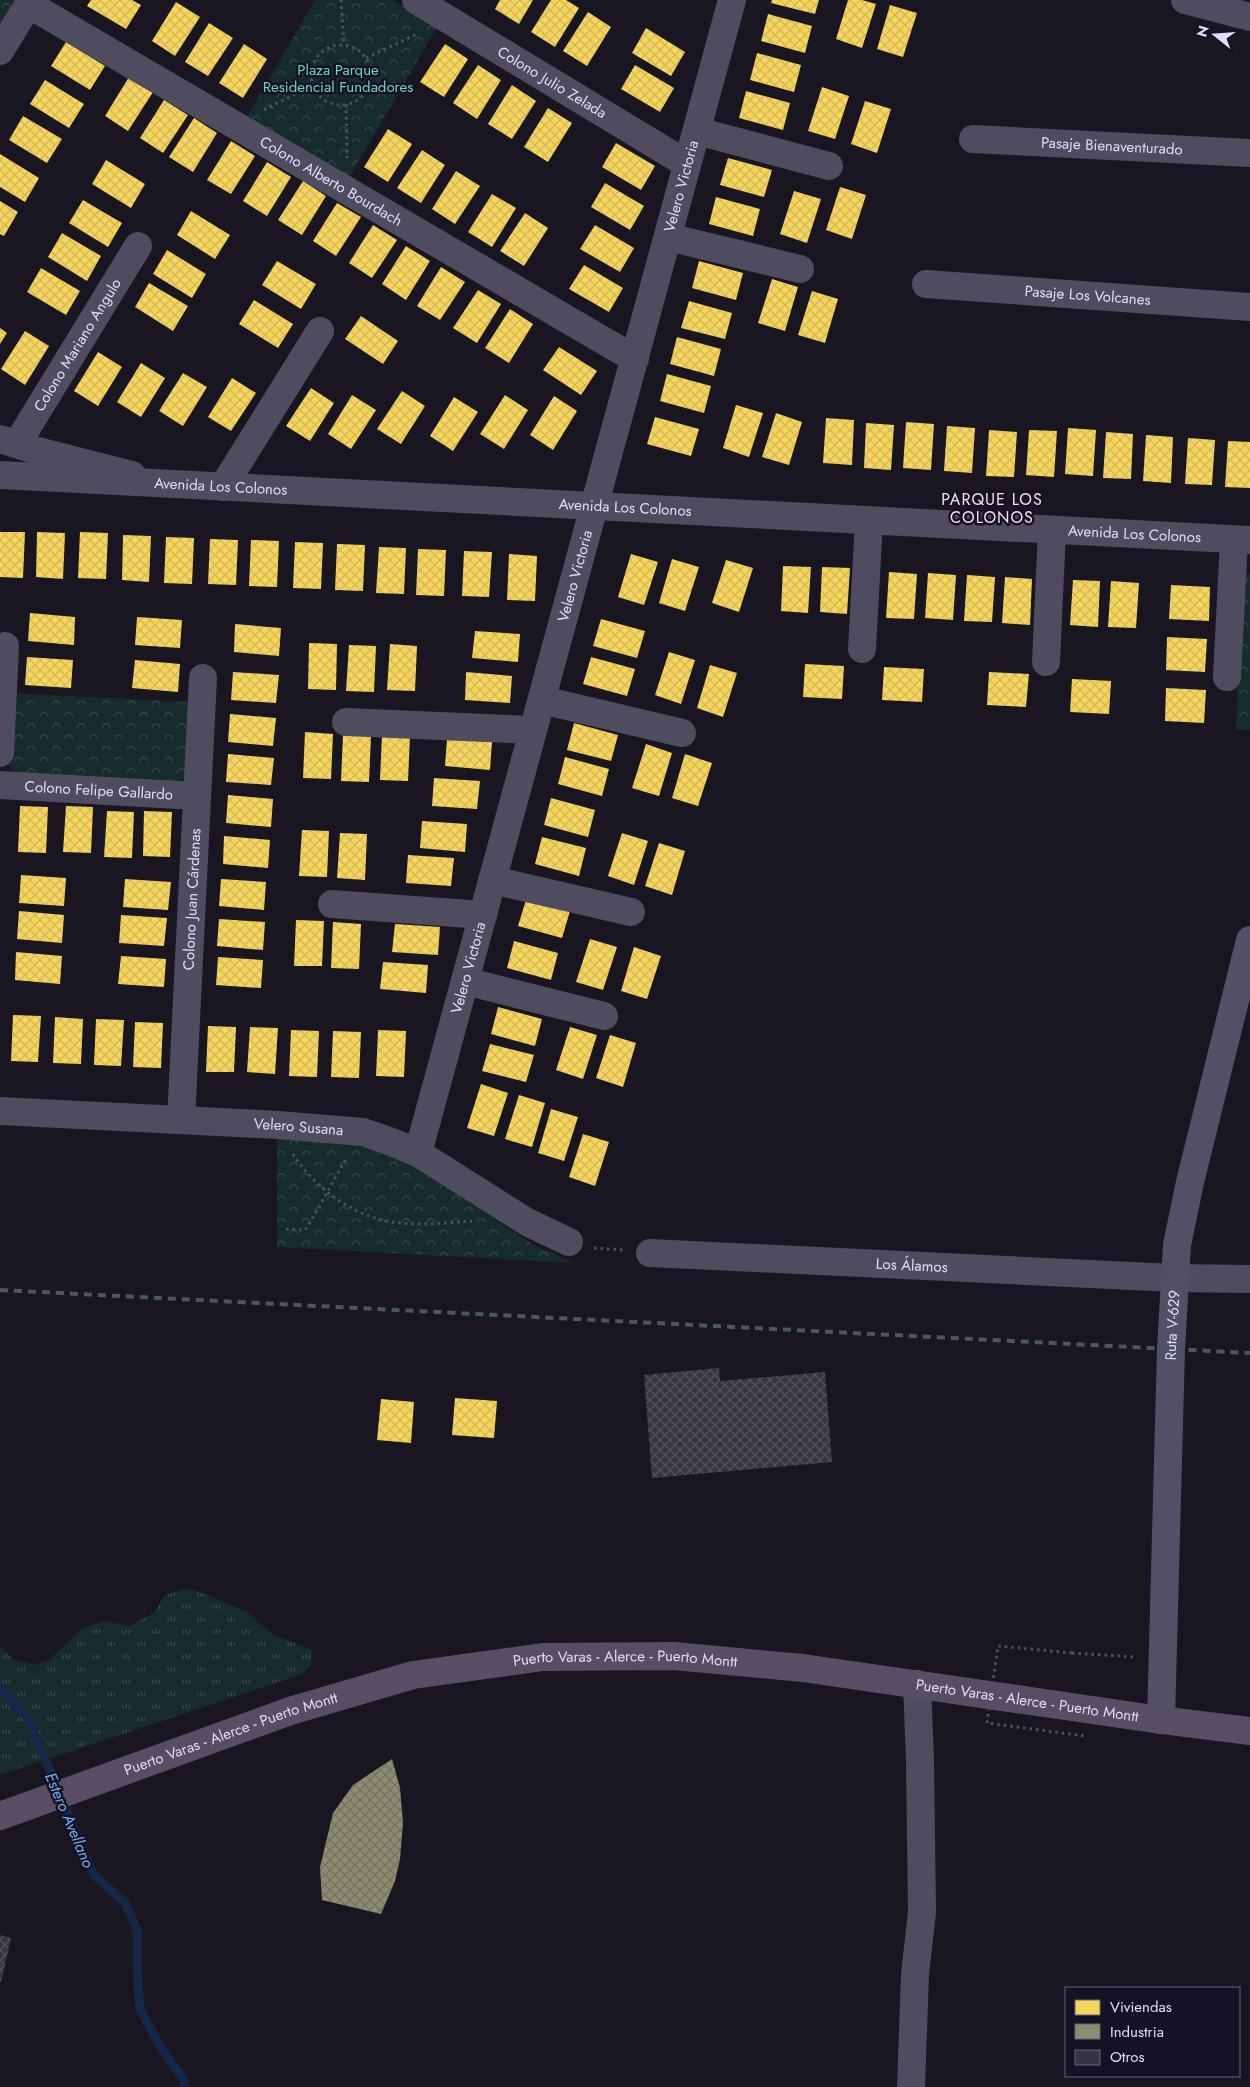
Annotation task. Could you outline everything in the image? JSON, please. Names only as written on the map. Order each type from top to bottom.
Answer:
[{"type":"main road","name":"Ruta V-629","points":[[1161,1720],[1174,1278],[1181,1217],[1250,940]]},
{"type":"main road","name":"Puerto Varas - Alerce - Puerto Montt","points":[[10,1812],[290,1711],[413,1674],[543,1657],[674,1656],[803,1668],[1161,1720],[1250,1731]]},
{"type":"street","name":"Colono Julio Zelada","points":[[416,0],[687,164]]},
{"type":"street","name":"Velero Victoria","points":[[418,1153],[732,0]]},
{"type":"street","points":[[1185,0],[1250,18]]},
{"type":"street","points":[[0,51],[29,2]]},
{"type":"street","name":"Colono Alberto Bourdach","points":[[29,2],[348,192],[634,359]]},
{"type":"street","points":[[696,131],[829,166]]},
{"type":"street","name":"Pasaje Bienaventurado","points":[[973,138],[1250,154]]},
{"type":"street","points":[[668,237],[800,269]]},
{"type":"street","name":"Colono Mariano Angulo","points":[[8,442],[138,246]]},
{"type":"street","name":"Pasaje Los Volcanes","points":[[926,284],[1250,307]]},
{"type":"street","points":[[223,487],[320,331]]},
{"type":"street","points":[[8,442],[116,471],[180,484]]},
{"type":"street","name":"Avenida Los Colonos","points":[[0,475],[1242,540]]},
{"type":"street","points":[[862,649],[869,521]]},
{"type":"street","points":[[1046,662],[1052,530]]},
{"type":"street","points":[[1227,677],[1242,540]]},
{"type":"street","points":[[0,753],[5,646]]},
{"type":"street","name":"Colono Juan Cárdenas","points":[[181,1120],[203,678]]},
{"type":"street","points":[[542,700],[682,733]]},
{"type":"street","points":[[346,722],[533,730]]},
{"type":"street","name":"Colono Felipe Gallardo","points":[[0,785],[197,796]]},
{"type":"street","points":[[492,880],[630,912]]},
{"type":"street","points":[[332,904],[483,914]]},
{"type":"street","points":[[465,981],[604,1016]]},
{"type":"street","name":"Velero Susana","points":[[0,1111],[278,1125],[363,1132],[418,1153],[506,1210],[569,1242]]},
{"type":"street","name":"Los Álamos","points":[[650,1253],[1174,1278],[1250,1279]]},
{"type":"street","points":[[911,2087],[916,1974],[922,1912],[917,1684]]},
{"type":"path","points":[[341,0],[344,45]]},
{"type":"path","points":[[366,58],[447,19]]},
{"type":"path","points":[[344,45],[354,48],[366,58],[371,70],[370,84],[358,99],[346,104],[339,104],[320,96],[313,85],[312,72],[316,59],[320,54],[331,47],[344,45]]},
{"type":"path","points":[[235,125],[313,85]]},
{"type":"path","points":[[346,104],[348,192]]},
{"type":"path","points":[[278,1125],[301,1166],[327,1192],[358,1211],[390,1222],[434,1224],[486,1219],[506,1210]]},
{"type":"path","points":[[286,1229],[305,1230],[363,1132]]},
{"type":"path","points":[[569,1242],[588,1247],[650,1253]]},
{"type":"path","points":[[1085,1736],[987,1723],[998,1646],[1164,1659]]},
{"type":"green space","points":[[0,0],[14,0],[0,24]]},
{"type":"green space","name":"Plaza Parque Residencial Fundadores","points":[[315,0],[392,0],[437,27],[348,180],[245,120]]},
{"type":"green space","points":[[1247,574],[1250,574],[1250,730],[1236,730],[1240,581]]},
{"type":"green space","points":[[9,693],[190,702],[185,775],[181,782],[19,776],[6,763]]},
{"type":"green space","points":[[277,1138],[343,1141],[382,1151],[418,1167],[532,1244],[574,1263],[277,1247]]},
{"type":"green space","points":[[186,1588],[213,1597],[247,1612],[272,1634],[312,1650],[311,1666],[300,1675],[0,1775],[0,1646],[13,1659],[35,1665],[50,1659],[83,1628],[105,1621],[129,1626],[154,1613],[165,1595]]},
{"type":"building: Viviendas","points":[[91,0],[132,0],[141,5],[126,29],[87,6]]},
{"type":"building: Viviendas","points":[[500,0],[533,0],[519,24],[495,9]]},
{"type":"building: Viviendas","points":[[551,0],[566,0],[579,8],[555,47],[531,32]]},
{"type":"building: Viviendas","points":[[772,0],[819,0],[815,14],[771,3]]},
{"type":"building: Viviendas","points":[[848,0],[862,0],[876,4],[862,48],[836,39]]},
{"type":"building: Viviendas","points":[[176,2],[200,17],[175,56],[152,41]]},
{"type":"building: Viviendas","points":[[890,5],[917,13],[903,57],[877,49]]},
{"type":"building: Viviendas","points":[[588,12],[611,27],[587,66],[563,51]]},
{"type":"building: Viviendas","points":[[768,14],[812,26],[805,53],[761,41]]},
{"type":"building: Viviendas","points":[[209,23],[233,38],[208,76],[185,62]]},
{"type":"building: Viviendas","points":[[646,28],[685,52],[671,76],[632,53]]},
{"type":"building: Viviendas","points":[[66,42],[105,66],[90,90],[51,66]]},
{"type":"building: Viviendas","points":[[244,44],[267,59],[243,98],[219,83]]},
{"type":"building: Viviendas","points":[[445,44],[468,59],[444,97],[420,82]]},
{"type":"building: Viviendas","points":[[757,53],[801,65],[794,92],[750,80]]},
{"type":"building: Viviendas","points":[[478,65],[501,80],[477,119],[453,103]]},
{"type":"building: Viviendas","points":[[635,65],[674,88],[660,112],[621,89]]},
{"type":"building: Viviendas","points":[[129,77],[153,92],[128,131],[105,116]]},
{"type":"building: Viviendas","points":[[45,80],[84,104],[69,128],[30,104]]},
{"type":"building: Viviendas","points":[[512,85],[536,101],[512,139],[488,124]]},
{"type":"building: Viviendas","points":[[822,87],[849,96],[835,139],[808,131]]},
{"type":"building: Viviendas","points":[[746,91],[790,103],[783,130],[739,118]]},
{"type":"building: Viviendas","points":[[164,100],[188,115],[163,153],[140,138]]},
{"type":"building: Viviendas","points":[[865,101],[891,109],[877,153],[851,144]]},
{"type":"building: Viviendas","points":[[548,108],[572,123],[548,162],[524,147]]},
{"type":"building: Viviendas","points":[[23,116],[62,139],[47,163],[9,140]]},
{"type":"building: Viviendas","points":[[194,118],[217,133],[193,172],[169,157]]},
{"type":"building: Viviendas","points":[[388,129],[412,144],[388,182],[364,167]]},
{"type":"building: Viviendas","points":[[231,141],[255,156],[231,194],[207,180]]},
{"type":"building: Viviendas","points":[[616,143],[655,166],[641,190],[602,167]]},
{"type":"building: Viviendas","points":[[422,150],[445,165],[421,203],[397,188]]},
{"type":"building: Viviendas","points":[[0,154],[39,178],[25,202],[0,187]]},
{"type":"building: Viviendas","points":[[728,158],[772,170],[764,197],[720,185]]},
{"type":"building: Viviendas","points":[[106,160],[145,184],[131,208],[92,184]]},
{"type":"building: Viviendas","points":[[267,162],[291,177],[267,216],[243,201]]},
{"type":"building: Viviendas","points":[[456,171],[480,186],[455,224],[432,209]]},
{"type":"building: Viviendas","points":[[303,181],[326,196],[302,235],[278,220]]},
{"type":"building: Viviendas","points":[[605,183],[644,206],[630,230],[591,207]]},
{"type":"building: Viviendas","points":[[840,187],[866,195],[852,239],[826,230]]},
{"type":"building: Viviendas","points":[[794,191],[821,199],[807,243],[780,234]]},
{"type":"building: Viviendas","points":[[492,194],[516,208],[492,247],[468,232]]},
{"type":"building: Viviendas","points":[[716,197],[760,209],[753,236],[709,224]]},
{"type":"building: Viviendas","points":[[83,200],[122,223],[108,247],[69,223]]},
{"type":"building: Viviendas","points":[[0,201],[18,212],[4,236],[0,234]]},
{"type":"building: Viviendas","points":[[337,203],[361,217],[336,256],[313,241]]},
{"type":"building: Viviendas","points":[[191,211],[230,235],[215,259],[177,235]]},
{"type":"building: Viviendas","points":[[525,213],[548,228],[524,266],[500,251]]},
{"type":"building: Viviendas","points":[[373,225],[397,240],[372,278],[349,263]]},
{"type":"building: Viviendas","points":[[595,225],[634,248],[620,272],[580,249]]},
{"type":"building: Viviendas","points":[[62,233],[101,256],[87,281],[48,257]]},
{"type":"building: Viviendas","points":[[406,246],[430,261],[406,300],[382,284]]},
{"type":"building: Viviendas","points":[[167,250],[206,274],[192,298],[153,274]]},
{"type":"building: Viviendas","points":[[277,261],[316,284],[301,309],[262,285]]},
{"type":"building: Viviendas","points":[[699,261],[743,273],[736,300],[692,288]]},
{"type":"building: Viviendas","points":[[584,265],[623,288],[609,312],[569,289]]},
{"type":"building: Viviendas","points":[[441,267],[465,282],[440,320],[417,306]]},
{"type":"building: Viviendas","points":[[41,268],[80,291],[66,315],[27,292]]},
{"type":"building: Viviendas","points":[[772,279],[798,287],[785,331],[758,323]]},
{"type":"building: Viviendas","points":[[149,283],[188,306],[173,331],[135,307]]},
{"type":"building: Viviendas","points":[[478,290],[501,304],[477,343],[453,328]]},
{"type":"building: Viviendas","points":[[812,291],[838,299],[825,343],[798,335]]},
{"type":"building: Viviendas","points":[[254,300],[293,324],[278,348],[239,324]]},
{"type":"building: Viviendas","points":[[689,301],[732,313],[725,339],[681,328]]},
{"type":"building: Viviendas","points":[[510,309],[533,324],[509,363],[485,348]]},
{"type":"building: Viviendas","points":[[361,316],[398,341],[383,364],[345,339]]},
{"type":"building: Viviendas","points":[[0,328],[7,333],[0,344]]},
{"type":"building: Viviendas","points":[[25,331],[49,346],[25,385],[1,369]]},
{"type":"building: Viviendas","points":[[677,337],[721,349],[714,376],[670,364]]},
{"type":"building: Viviendas","points":[[559,347],[597,371],[581,395],[543,370]]},
{"type":"building: Viviendas","points":[[98,352],[122,367],[98,406],[74,391]]},
{"type":"building: Viviendas","points":[[141,363],[165,378],[141,417],[117,402]]},
{"type":"building: Viviendas","points":[[183,373],[207,387],[183,426],[159,411]]},
{"type":"building: Viviendas","points":[[667,374],[711,386],[704,413],[660,401]]},
{"type":"building: Viviendas","points":[[232,378],[256,393],[231,431],[208,417]]},
{"type":"building: Viviendas","points":[[311,388],[334,403],[310,441],[286,426]]},
{"type":"building: Viviendas","points":[[402,391],[425,406],[401,444],[377,429]]},
{"type":"building: Viviendas","points":[[352,395],[376,410],[351,449],[328,434]]},
{"type":"building: Viviendas","points":[[505,395],[528,410],[504,449],[480,434]]},
{"type":"building: Viviendas","points":[[554,396],[577,411],[553,450],[530,435]]},
{"type":"building: Viviendas","points":[[454,397],[478,412],[453,451],[430,436]]},
{"type":"building: Viviendas","points":[[736,405],[763,413],[749,457],[723,448]]},
{"type":"building: Viviendas","points":[[776,413],[802,422],[789,465],[762,457]]},
{"type":"building: Viviendas","points":[[655,417],[699,429],[691,456],[647,444]]},
{"type":"building: Viviendas","points":[[826,418],[854,420],[852,465],[823,463]]},
{"type":"building: Viviendas","points":[[906,422],[934,424],[931,470],[903,468]]},
{"type":"building: Viviendas","points":[[866,423],[894,425],[891,470],[864,468]]},
{"type":"building: Viviendas","points":[[947,426],[975,428],[972,473],[944,471]]},
{"type":"building: Viviendas","points":[[1068,428],[1096,430],[1093,476],[1065,474]]},
{"type":"building: Viviendas","points":[[989,430],[1017,432],[1014,477],[986,476]]},
{"type":"building: Viviendas","points":[[1029,430],[1057,431],[1054,477],[1026,475]]},
{"type":"building: Viviendas","points":[[1106,432],[1133,434],[1131,479],[1103,478]]},
{"type":"building: Viviendas","points":[[1146,435],[1173,437],[1171,483],[1143,481]]},
{"type":"building: Viviendas","points":[[1188,438],[1215,440],[1212,485],[1185,484]]},
{"type":"building: Viviendas","points":[[1228,441],[1250,442],[1250,488],[1225,487]]},
{"type":"building: Viviendas","points":[[0,532],[25,532],[23,578],[0,577]]},
{"type":"building: Viviendas","points":[[37,532],[65,533],[63,579],[36,577]]},
{"type":"building: Viviendas","points":[[80,532],[108,533],[106,579],[78,578]]},
{"type":"building: Viviendas","points":[[123,535],[151,536],[149,582],[122,580]]},
{"type":"building: Viviendas","points":[[166,537],[194,538],[192,584],[164,583]]},
{"type":"building: Viviendas","points":[[210,539],[238,540],[236,585],[208,584]]},
{"type":"building: Viviendas","points":[[251,540],[279,541],[277,587],[249,586]]},
{"type":"building: Viviendas","points":[[295,542],[323,543],[321,589],[293,588]]},
{"type":"building: Viviendas","points":[[337,544],[365,545],[363,591],[335,590]]},
{"type":"building: Viviendas","points":[[379,547],[406,548],[404,594],[376,593]]},
{"type":"building: Viviendas","points":[[418,549],[446,550],[444,596],[416,595]]},
{"type":"building: Viviendas","points":[[464,551],[492,552],[489,597],[462,596]]},
{"type":"building: Viviendas","points":[[509,554],[537,556],[535,601],[507,600]]},
{"type":"building: Viviendas","points":[[631,554],[658,562],[644,605],[618,597]]},
{"type":"building: Viviendas","points":[[672,559],[699,567],[685,611],[659,603]]},
{"type":"building: Viviendas","points":[[726,560],[753,568],[739,612],[712,603]]},
{"type":"building: Viviendas","points":[[783,566],[811,567],[808,613],[781,611]]},
{"type":"building: Viviendas","points":[[822,567],[850,568],[847,614],[820,612]]},
{"type":"building: Viviendas","points":[[889,572],[917,574],[914,619],[886,618]]},
{"type":"building: Viviendas","points":[[928,573],[956,575],[953,620],[925,618]]},
{"type":"building: Viviendas","points":[[967,575],[995,577],[992,622],[964,621]]},
{"type":"building: Viviendas","points":[[1005,577],[1032,579],[1030,625],[1002,623]]},
{"type":"building: Viviendas","points":[[1073,580],[1100,581],[1098,627],[1070,625]]},
{"type":"building: Viviendas","points":[[1111,581],[1139,583],[1136,628],[1108,627]]},
{"type":"building: Viviendas","points":[[1171,585],[1210,587],[1209,621],[1169,619]]},
{"type":"building: Viviendas","points":[[30,613],[75,617],[74,645],[28,641]]},
{"type":"building: Viviendas","points":[[137,617],[182,620],[180,648],[135,645]]},
{"type":"building: Viviendas","points":[[601,619],[645,631],[637,658],[593,646]]},
{"type":"building: Viviendas","points":[[235,624],[281,628],[279,656],[234,652]]},
{"type":"building: Viviendas","points":[[475,631],[520,634],[518,662],[472,658]]},
{"type":"building: Viviendas","points":[[1167,637],[1207,639],[1205,672],[1166,670]]},
{"type":"building: Viviendas","points":[[309,643],[337,644],[336,690],[308,689]]},
{"type":"building: Viviendas","points":[[390,644],[417,646],[415,691],[387,690]]},
{"type":"building: Viviendas","points":[[349,645],[376,646],[374,692],[346,691]]},
{"type":"building: Viviendas","points":[[669,652],[695,660],[681,704],[655,695]]},
{"type":"building: Viviendas","points":[[27,657],[73,660],[71,688],[25,685]]},
{"type":"building: Viviendas","points":[[591,657],[635,669],[627,696],[583,684]]},
{"type":"building: Viviendas","points":[[135,660],[180,664],[178,692],[132,688]]},
{"type":"building: Viviendas","points":[[805,664],[844,666],[842,699],[803,697]]},
{"type":"building: Viviendas","points":[[710,665],[737,673],[723,717],[697,708]]},
{"type":"building: Viviendas","points":[[884,667],[924,669],[922,702],[882,700]]},
{"type":"building: Viviendas","points":[[233,672],[279,675],[276,703],[231,700]]},
{"type":"building: Viviendas","points":[[466,672],[512,676],[510,703],[465,700]]},
{"type":"building: Viviendas","points":[[989,672],[1029,674],[1026,707],[987,705]]},
{"type":"building: Viviendas","points":[[1072,679],[1111,681],[1109,714],[1070,712]]},
{"type":"building: Viviendas","points":[[1166,688],[1206,690],[1204,723],[1165,721]]},
{"type":"building: Viviendas","points":[[230,714],[276,718],[273,746],[228,742]]},
{"type":"building: Viviendas","points":[[574,723],[618,735],[611,761],[567,750]]},
{"type":"building: Viviendas","points":[[305,732],[333,734],[331,779],[303,778]]},
{"type":"building: Viviendas","points":[[382,734],[410,736],[408,781],[380,780]]},
{"type":"building: Viviendas","points":[[343,735],[371,736],[369,782],[341,781]]},
{"type":"building: Viviendas","points":[[447,739],[492,742],[490,770],[445,766]]},
{"type":"building: Viviendas","points":[[646,744],[672,753],[659,796],[632,788]]},
{"type":"building: Viviendas","points":[[228,754],[274,758],[271,785],[226,782]]},
{"type":"building: Viviendas","points":[[685,754],[712,763],[698,806],[672,798]]},
{"type":"building: Viviendas","points":[[565,757],[609,769],[602,796],[558,784]]},
{"type":"building: Viviendas","points":[[434,778],[480,781],[477,809],[432,806]]},
{"type":"building: Viviendas","points":[[228,795],[273,799],[271,827],[226,823]]},
{"type":"building: Viviendas","points":[[551,798],[595,810],[588,837],[544,825]]},
{"type":"building: Viviendas","points":[[20,806],[48,807],[46,853],[18,852]]},
{"type":"building: Viviendas","points":[[66,806],[93,807],[91,853],[63,852]]},
{"type":"building: Viviendas","points":[[107,811],[134,812],[132,858],[104,857]]},
{"type":"building: Viviendas","points":[[144,811],[172,812],[170,857],[143,856]]},
{"type":"building: Viviendas","points":[[422,821],[467,824],[465,852],[420,848]]},
{"type":"building: Viviendas","points":[[302,830],[329,831],[327,877],[299,876]]},
{"type":"building: Viviendas","points":[[340,833],[367,834],[365,880],[337,878]]},
{"type":"building: Viviendas","points":[[622,833],[648,841],[634,885],[608,876]]},
{"type":"building: Viviendas","points":[[224,836],[270,840],[268,868],[223,864]]},
{"type":"building: Viviendas","points":[[542,837],[586,848],[579,876],[535,864]]},
{"type":"building: Viviendas","points":[[659,843],[685,851],[672,895],[645,886]]},
{"type":"building: Viviendas","points":[[408,855],[454,858],[451,886],[406,883]]},
{"type":"building: Viviendas","points":[[21,875],[66,878],[64,906],[19,903]]},
{"type":"building: Viviendas","points":[[125,879],[171,882],[168,910],[123,907]]},
{"type":"building: Viviendas","points":[[221,879],[266,882],[264,910],[219,906]]},
{"type":"building: Viviendas","points":[[526,900],[570,911],[562,938],[518,926]]},
{"type":"building: Viviendas","points":[[19,911],[64,915],[62,943],[17,939]]},
{"type":"building: Viviendas","points":[[121,915],[167,918],[164,946],[119,943]]},
{"type":"building: Viviendas","points":[[219,919],[265,922],[263,950],[217,946]]},
{"type":"building: Viviendas","points":[[296,920],[324,921],[322,966],[294,966]]},
{"type":"building: Viviendas","points":[[333,922],[361,924],[359,969],[331,968]]},
{"type":"building: Viviendas","points":[[395,924],[440,927],[438,955],[392,952]]},
{"type":"building: Viviendas","points":[[590,939],[617,947],[603,990],[576,982]]},
{"type":"building: Viviendas","points":[[514,941],[558,953],[551,980],[507,968]]},
{"type":"building: Viviendas","points":[[634,947],[661,956],[647,999],[621,991]]},
{"type":"building: Viviendas","points":[[16,952],[62,956],[60,984],[15,980]]},
{"type":"building: Viviendas","points":[[121,956],[166,959],[164,987],[118,984]]},
{"type":"building: Viviendas","points":[[218,957],[263,960],[261,988],[216,985]]},
{"type":"building: Viviendas","points":[[383,962],[428,965],[426,993],[380,989]]},
{"type":"building: Viviendas","points":[[498,1007],[542,1019],[535,1046],[491,1034]]},
{"type":"building: Viviendas","points":[[13,1015],[41,1016],[38,1062],[11,1061]]},
{"type":"building: Viviendas","points":[[55,1017],[83,1019],[81,1064],[53,1063]]},
{"type":"building: Viviendas","points":[[96,1019],[124,1020],[121,1066],[94,1065]]},
{"type":"building: Viviendas","points":[[135,1022],[163,1023],[161,1068],[133,1067]]},
{"type":"building: Viviendas","points":[[208,1026],[236,1027],[234,1072],[206,1072]]},
{"type":"building: Viviendas","points":[[250,1027],[278,1028],[275,1074],[247,1072]]},
{"type":"building: Viviendas","points":[[570,1027],[597,1035],[583,1079],[556,1070]]},
{"type":"building: Viviendas","points":[[291,1030],[319,1031],[317,1077],[289,1076]]},
{"type":"building: Viviendas","points":[[378,1030],[406,1031],[404,1077],[376,1076]]},
{"type":"building: Viviendas","points":[[333,1031],[361,1032],[359,1078],[331,1077]]},
{"type":"building: Viviendas","points":[[610,1035],[636,1043],[623,1087],[596,1078]]},
{"type":"building: Viviendas","points":[[490,1044],[534,1055],[526,1082],[482,1071]]},
{"type":"building: Viviendas","points":[[481,1084],[508,1093],[494,1136],[467,1128]]},
{"type":"building: Viviendas","points":[[519,1095],[545,1103],[532,1147],[505,1139]]},
{"type":"building: Viviendas","points":[[551,1109],[578,1117],[564,1161],[538,1153]]},
{"type":"building: Viviendas","points":[[583,1134],[609,1142],[595,1186],[569,1177]]},
{"type":"building: Viviendas","points":[[455,1398],[497,1401],[494,1438],[452,1435]]},
{"type":"building: Viviendas","points":[[381,1399],[414,1402],[411,1443],[377,1440]]},
{"type":"building: Industria","points":[[392,1759],[400,1788],[403,1823],[400,1859],[395,1881],[381,1914],[322,1900],[320,1867],[333,1813],[353,1785]]},
{"type":"building: Otros","points":[[719,1368],[720,1381],[825,1372],[832,1462],[652,1478],[644,1375]]},
{"type":"building: Otros","points":[[0,1935],[11,1938],[1,1982],[0,1981]]},
{"type":"waterway","name":"Estero Avellano","points":[[0,1688],[28,1718],[93,1874],[126,1904],[137,1930],[140,2009],[160,2046],[184,2080],[185,2087]]},
{"type":"railway","points":[[0,1290],[1250,1353]]},
{"type":"district","name":"PARQUE LOS COLONOS","points":[[992,508]]}]
